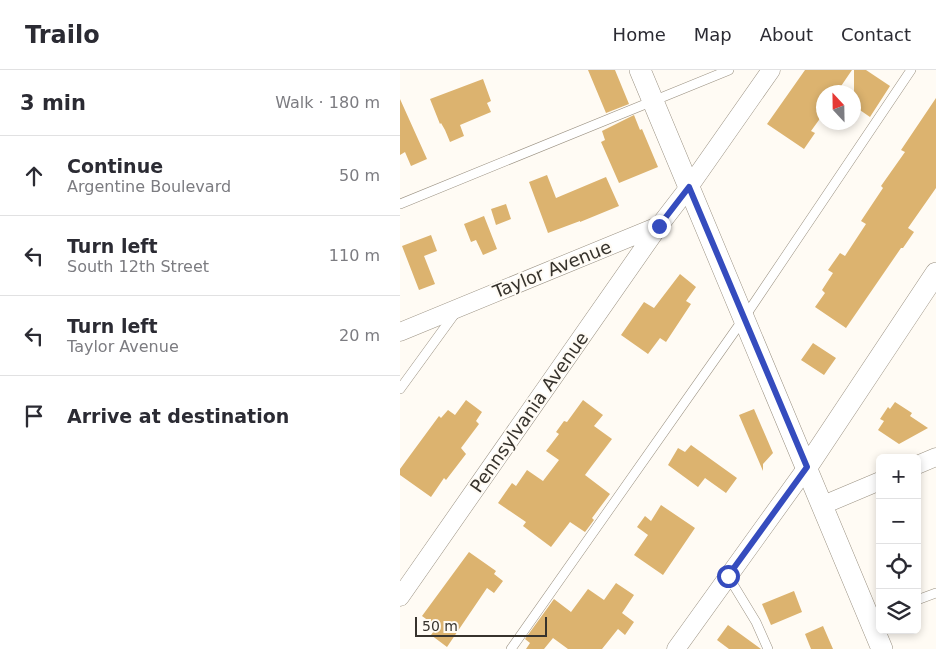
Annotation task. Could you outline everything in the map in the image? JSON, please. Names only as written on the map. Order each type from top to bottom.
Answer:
[{"type":"street","points":[[640,70],[823,506],[874,614],[882,649]]},
{"type":"street","points":[[659,226],[689,187],[771,70]]},
{"type":"street","name":"Taylor Avenue","points":[[400,332],[659,226]]},
{"type":"street","name":"Pennsylvania Avenue","points":[[400,597],[659,226]]},
{"type":"street","points":[[676,649],[807,467],[936,273]]},
{"type":"street","points":[[921,464],[936,458]]},
{"type":"street","points":[[823,506],[876,483]]},
{"type":"lane","points":[[400,204],[728,70]]},
{"type":"lane","points":[[511,649],[744,318],[911,70]]},
{"type":"lane","points":[[400,389],[460,307]]},
{"type":"lane","points":[[728,576],[756,622],[768,649]]},
{"type":"lane","points":[[921,599],[936,593]]},
{"type":"building","points":[[588,70],[615,70],[629,104],[606,113]]},
{"type":"building","points":[[805,70],[852,70],[842,85],[816,85],[816,124],[811,131],[815,133],[804,149],[767,124]]},
{"type":"building","points":[[854,70],[866,70],[890,86],[870,117],[861,111],[861,85],[854,85]]},
{"type":"building","points":[[483,79],[491,101],[487,103],[491,112],[460,125],[464,136],[450,142],[430,99]]},
{"type":"building","points":[[936,98],[936,188],[908,228],[914,232],[846,328],[815,307],[825,293],[822,290],[833,273],[828,270],[840,253],[845,256],[866,224],[861,221],[883,188],[881,186],[905,152],[901,150]]},
{"type":"building","points":[[400,99],[427,159],[411,166],[405,152],[400,155]]},
{"type":"building","points":[[634,115],[658,167],[619,183],[601,142],[605,140],[602,131]]},
{"type":"building","points":[[547,175],[556,198],[606,177],[619,206],[548,233],[529,182]]},
{"type":"building","points":[[506,204],[511,219],[496,225],[491,209]]},
{"type":"building","points":[[484,216],[497,249],[483,255],[476,240],[471,242],[464,224]]},
{"type":"building","points":[[431,235],[437,251],[424,256],[435,284],[419,290],[402,246]]},
{"type":"building","points":[[680,274],[696,287],[686,301],[691,304],[666,342],[660,338],[648,354],[621,335],[644,302],[654,308]]},
{"type":"building","points":[[813,343],[836,358],[824,375],[801,360]]},
{"type":"building","points":[[466,400],[482,412],[476,421],[479,424],[461,448],[466,454],[446,480],[444,478],[431,497],[400,475],[400,469],[439,416],[441,418],[448,410],[455,415]]},
{"type":"building","points":[[583,400],[603,415],[594,426],[612,439],[585,475],[610,494],[592,518],[594,520],[585,532],[570,522],[551,547],[523,526],[526,522],[498,503],[512,483],[516,486],[527,470],[543,481],[559,460],[546,451],[559,434],[556,432],[564,421],[567,422]]},
{"type":"building","points":[[895,402],[912,413],[910,416],[928,428],[899,444],[878,430],[884,421],[880,419],[888,407],[890,409]]},
{"type":"building","points":[[754,409],[773,453],[763,464],[763,471],[739,415]]},
{"type":"building","points":[[691,445],[737,478],[726,493],[705,478],[698,487],[668,465],[678,448],[685,452]]},
{"type":"building","points":[[661,505],[695,528],[663,575],[634,555],[648,535],[637,527],[645,516],[651,521]]},
{"type":"building","points":[[469,552],[496,571],[494,574],[503,581],[494,593],[487,588],[447,647],[431,635],[437,627],[422,616]]},
{"type":"building","points":[[616,583],[634,595],[622,613],[634,622],[625,635],[618,629],[602,649],[568,649],[553,638],[544,649],[526,649],[530,643],[525,639],[554,599],[571,612],[588,589],[604,600]]},
{"type":"building","points":[[794,591],[802,612],[771,625],[762,604]]},
{"type":"building","points":[[728,625],[761,649],[729,649],[717,640]]},
{"type":"building","points":[[823,626],[833,649],[811,649],[805,634]]},
{"type":"route","points":[[659,226],[689,187],[807,467],[728,576]]}]
